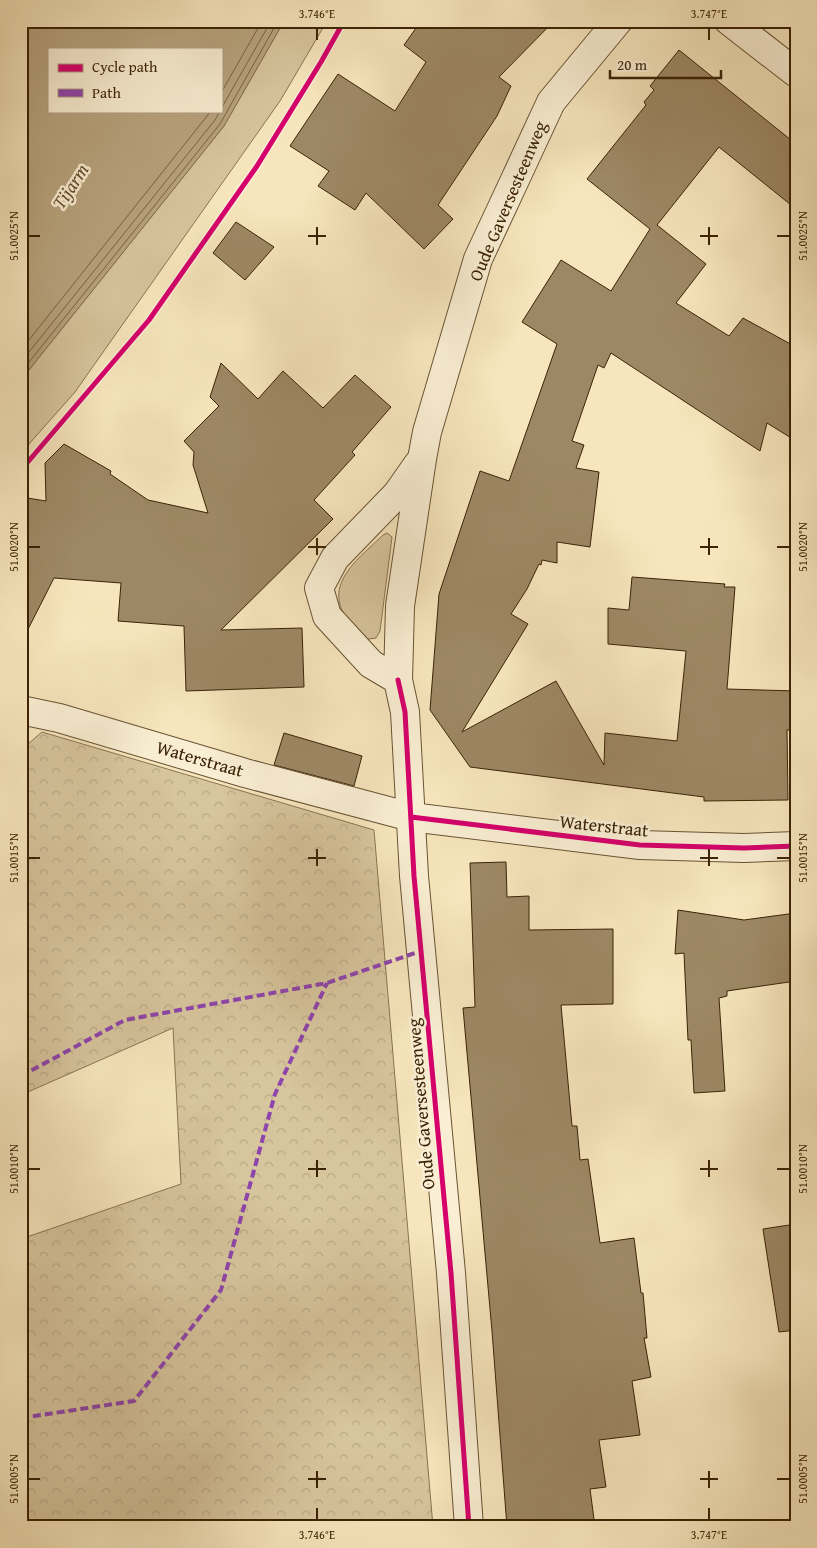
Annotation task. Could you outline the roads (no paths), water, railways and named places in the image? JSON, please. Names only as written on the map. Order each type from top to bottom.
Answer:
[{"type":"street","name":"Oude Gaversesteenweg","points":[[469,1527],[451,1273],[415,885],[405,712],[398,680],[400,606],[427,432],[478,259],[551,102],[618,21]]},
{"type":"street","points":[[729,21],[796,73]]},
{"type":"street","name":"Oude Gaversesteenweg","points":[[398,680],[371,664],[327,616],[319,588],[335,558],[397,494],[422,459]]},
{"type":"street","name":"Waterstraat","points":[[21,710],[59,718],[245,773],[411,817],[640,845],[744,848],[796,846]]},
{"type":"water","name":"Tijarm","points":[[21,21],[284,21],[224,126],[21,380]]}]
